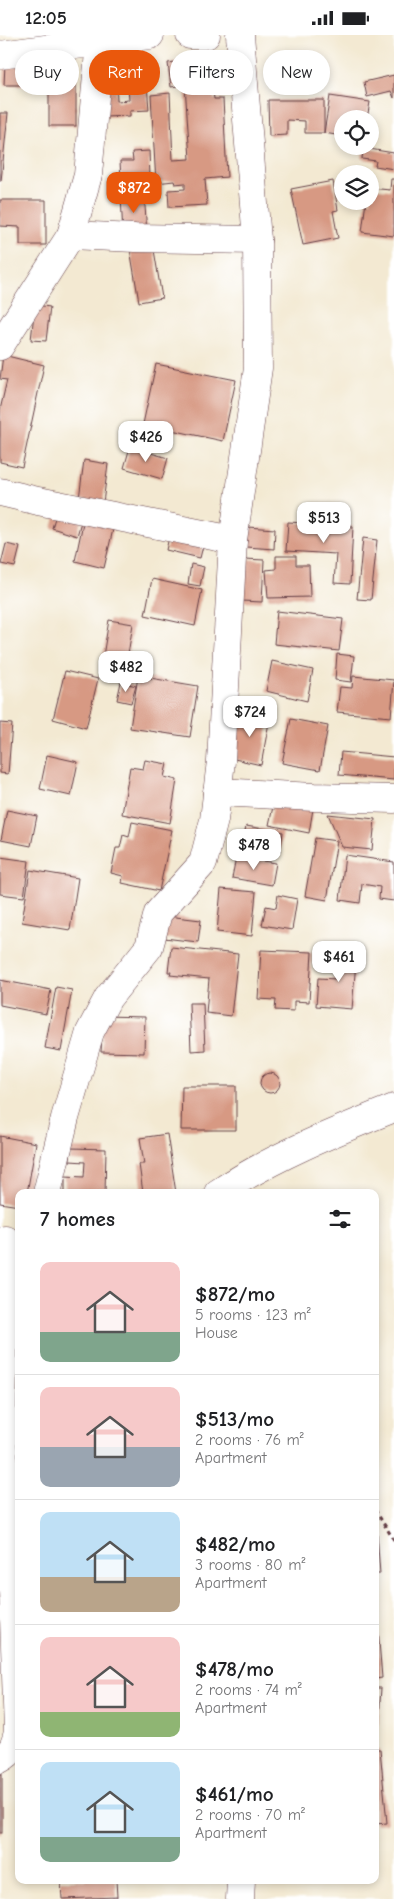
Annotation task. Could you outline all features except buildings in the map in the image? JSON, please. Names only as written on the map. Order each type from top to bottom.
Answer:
[{"type":"street","points":[[0,55],[150,35]]},
{"type":"street","points":[[190,35],[206,35]]},
{"type":"street","points":[[48,1189],[65,1118],[90,1031],[108,998],[149,947],[158,913],[203,863],[214,820],[221,761],[232,540],[258,368],[258,240],[240,35]]},
{"type":"street","points":[[0,346],[71,235],[88,175],[100,41]]},
{"type":"street","points":[[71,235],[258,240]]},
{"type":"street","points":[[0,492],[232,540]]},
{"type":"street","points":[[217,792],[394,799]]},
{"type":"street","points":[[224,1189],[245,1175],[306,1145],[394,1108]]},
{"type":"street","points":[[8,1239],[2,1436],[15,1625]]},
{"type":"street","points":[[0,1759],[6,1756],[15,1743]]},
{"type":"street","points":[[240,1899],[241,1884]]},
{"type":"path","points":[[379,1516],[394,1540]]}]
